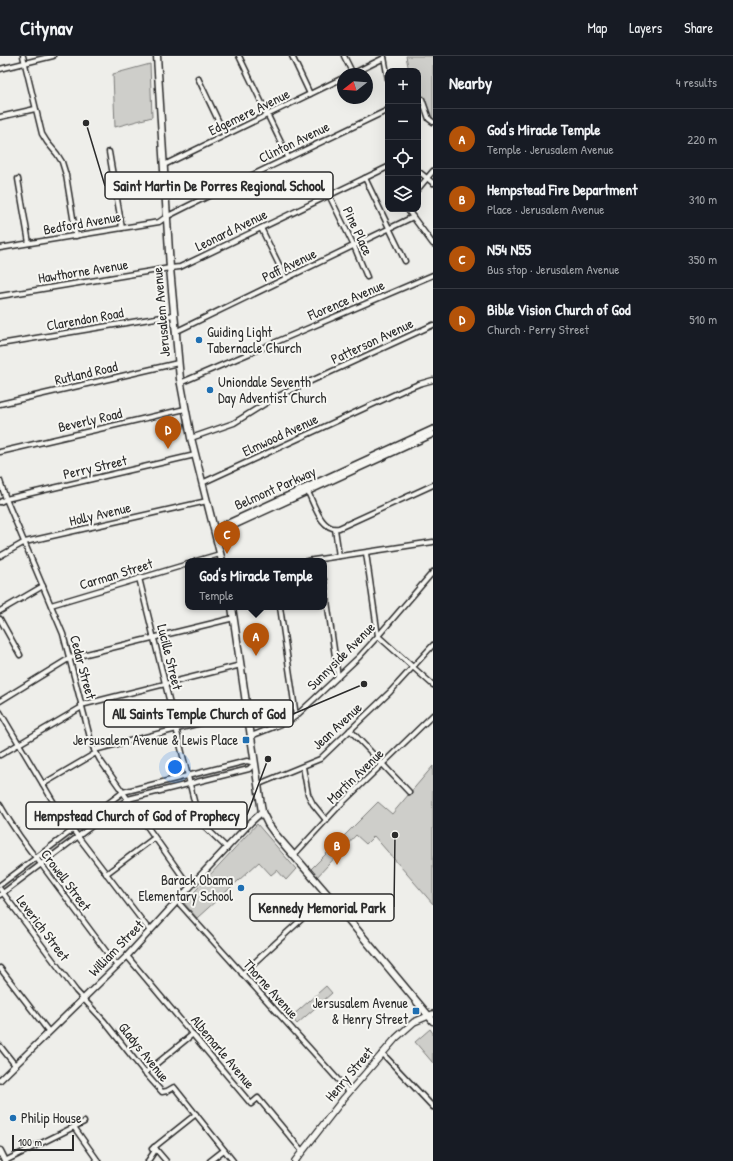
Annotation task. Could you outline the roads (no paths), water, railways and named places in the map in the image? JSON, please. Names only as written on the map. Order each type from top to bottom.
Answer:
[{"type":"main road","name":"Jerusalem Avenue","points":[[157,56],[166,217],[180,383],[191,438],[221,558]]},
{"type":"main road","points":[[233,610],[262,812],[276,835],[432,1017]]},
{"type":"main road","name":"Henry Street","points":[[295,1161],[349,1092],[396,1038],[414,1022],[432,1017]]},
{"type":"main road","points":[[0,1151],[5,1161]]},
{"type":"street","points":[[23,56],[42,134],[62,162],[66,175],[76,236]]},
{"type":"street","points":[[0,69],[53,56]]},
{"type":"street","points":[[239,56],[288,157]]},
{"type":"street","points":[[292,56],[310,94]]},
{"type":"street","points":[[344,56],[349,68]]},
{"type":"street","points":[[363,68],[384,57],[386,68]]},
{"type":"street","points":[[198,78],[226,135]]},
{"type":"street","name":"Edgemere Avenue","points":[[164,165],[337,81]]},
{"type":"street","points":[[421,99],[429,119],[433,122]]},
{"type":"street","points":[[0,117],[35,108]]},
{"type":"street","name":"Clinton Avenue","points":[[166,217],[385,111]]},
{"type":"street","points":[[109,152],[122,228]]},
{"type":"street","name":"Leonard Avenue","points":[[170,268],[180,268],[385,168]]},
{"type":"street","points":[[421,185],[433,171]]},
{"type":"street","points":[[421,173],[433,183]]},
{"type":"street","points":[[365,178],[405,261]]},
{"type":"street","points":[[18,179],[29,244]]},
{"type":"street","name":"Pine Place","points":[[329,195],[354,246],[367,277]]},
{"type":"street","points":[[408,212],[433,244]]},
{"type":"street","name":"Bedford Avenue","points":[[0,248],[159,222],[166,217]]},
{"type":"street","name":"Paff Avenue","points":[[175,332],[413,218]]},
{"type":"street","points":[[261,228],[286,279]]},
{"type":"street","name":"Hawthorne Avenue","points":[[0,296],[170,268]]},
{"type":"street","name":"Florence Avenue","points":[[180,383],[433,275]]},
{"type":"street","name":"Clarendon Road","points":[[0,344],[174,315]]},
{"type":"street","name":"Patterson Avenue","points":[[191,438],[234,423],[274,398],[433,325]]},
{"type":"street","name":"Rutland Road","points":[[0,404],[178,363]]},
{"type":"street","name":"Elmwood Avenue","points":[[202,483],[404,390],[433,380]]},
{"type":"street","name":"Beverly Road","points":[[0,452],[185,409]]},
{"type":"street","name":"Belmont Parkway","points":[[417,439],[433,428]]},
{"type":"street","name":"Belmont Parkway","points":[[215,531],[226,529],[307,489],[417,439],[433,434]]},
{"type":"street","name":"Perry Street","points":[[0,502],[6,498],[195,455]]},
{"type":"street","name":"Cedar Street","points":[[0,481],[63,634],[95,752],[154,838],[190,887]]},
{"type":"street","points":[[307,489],[322,521],[335,529],[433,485]]},
{"type":"street","name":"Holly Avenue","points":[[0,556],[24,542],[207,501]]},
{"type":"street","points":[[335,529],[339,556]]},
{"type":"street","points":[[327,559],[433,542]]},
{"type":"street","points":[[366,552],[378,636],[433,685]]},
{"type":"street","points":[[206,558],[220,554]]},
{"type":"street","name":"Carman Street","points":[[51,605],[185,565]]},
{"type":"street","name":"Sunnyside Avenue","points":[[251,736],[289,721],[296,716],[338,677],[378,636],[433,572]]},
{"type":"street","name":"Lucille Street","points":[[139,578],[199,820],[227,848]]},
{"type":"street","points":[[0,611],[43,586]]},
{"type":"street","points":[[327,601],[338,677]]},
{"type":"street","points":[[280,610],[296,716]]},
{"type":"street","points":[[0,618],[20,655]]},
{"type":"street","points":[[0,700],[70,658],[234,618]]},
{"type":"street","name":"Jean Avenue","points":[[258,784],[320,759],[390,692],[433,645]]},
{"type":"street","points":[[0,755],[82,706],[165,683],[241,665]]},
{"type":"street","points":[[43,784],[95,752],[176,729],[248,711]]},
{"type":"street","points":[[0,712],[60,813],[150,932]]},
{"type":"street","name":"Martin Avenue","points":[[294,855],[350,794],[433,715]]},
{"type":"street","points":[[350,730],[409,792]]},
{"type":"street","points":[[0,884],[122,792],[247,761],[255,763]]},
{"type":"street","points":[[1,892],[128,799],[249,769],[255,763]]},
{"type":"street","points":[[302,766],[308,794],[313,804],[326,820]]},
{"type":"street","name":"Crowell Street","points":[[0,805],[17,834],[117,966]]},
{"type":"street","name":"William Street","points":[[0,1080],[127,956],[190,887],[262,812]]},
{"type":"street","points":[[106,874],[154,838]]},
{"type":"street","name":"Leverich Street","points":[[1,892],[76,991],[84,998]]},
{"type":"street","points":[[242,974],[328,895]]},
{"type":"street","name":"Thorne Avenue","points":[[177,901],[349,1092]]},
{"type":"street","name":"Albemarle Avenue","points":[[127,956],[251,1104],[258,1098],[302,1151]]},
{"type":"street","points":[[0,968],[49,1032]]},
{"type":"street","name":"Gladys Avenue","points":[[84,998],[162,1092],[174,1087],[233,1161]]},
{"type":"street","points":[[145,1073],[193,1034]]},
{"type":"street","points":[[0,1046],[15,1066]]},
{"type":"street","points":[[382,1053],[433,1107]]},
{"type":"street","points":[[148,1161],[154,1148],[196,1114]]},
{"type":"street","points":[[5,1161],[84,1122]]},
{"type":"street","points":[[74,1127],[98,1161]]},
{"type":"street","points":[[154,1148],[166,1161]]},
{"type":"street","points":[[210,1161],[224,1150]]},
{"type":"place","name":"Saint Martin De Porres Regional School","points":[[86,123]]},
{"type":"place","name":"Guiding Light Tabernacle Church","points":[[199,340]]},
{"type":"place","name":"Uniondale Seventh Day Adventist Church","points":[[210,390]]},
{"type":"place","name":"Bible Vision Church of God","points":[[168,449]]},
{"type":"place","name":"N54 N55","points":[[227,554]]},
{"type":"place","name":"God's Miracle Temple","points":[[256,656]]},
{"type":"place","name":"All Saints Temple Church of God","points":[[364,684]]},
{"type":"place","name":"Jersusalem Avenue & Lewis Place","points":[[246,740]]},
{"type":"place","name":"Hempstead Church of God of Prophecy","points":[[268,759]]},
{"type":"place","name":"Kennedy Memorial Park","points":[[395,835]]},
{"type":"place","name":"Hempstead Fire Department","points":[[337,865]]},
{"type":"place","name":"Barack Obama Elementary School","points":[[241,888]]},
{"type":"place","name":"Jersusalem Avenue & Henry Street","points":[[416,1011]]},
{"type":"place","name":"Philip House","points":[[13,1118]]}]
